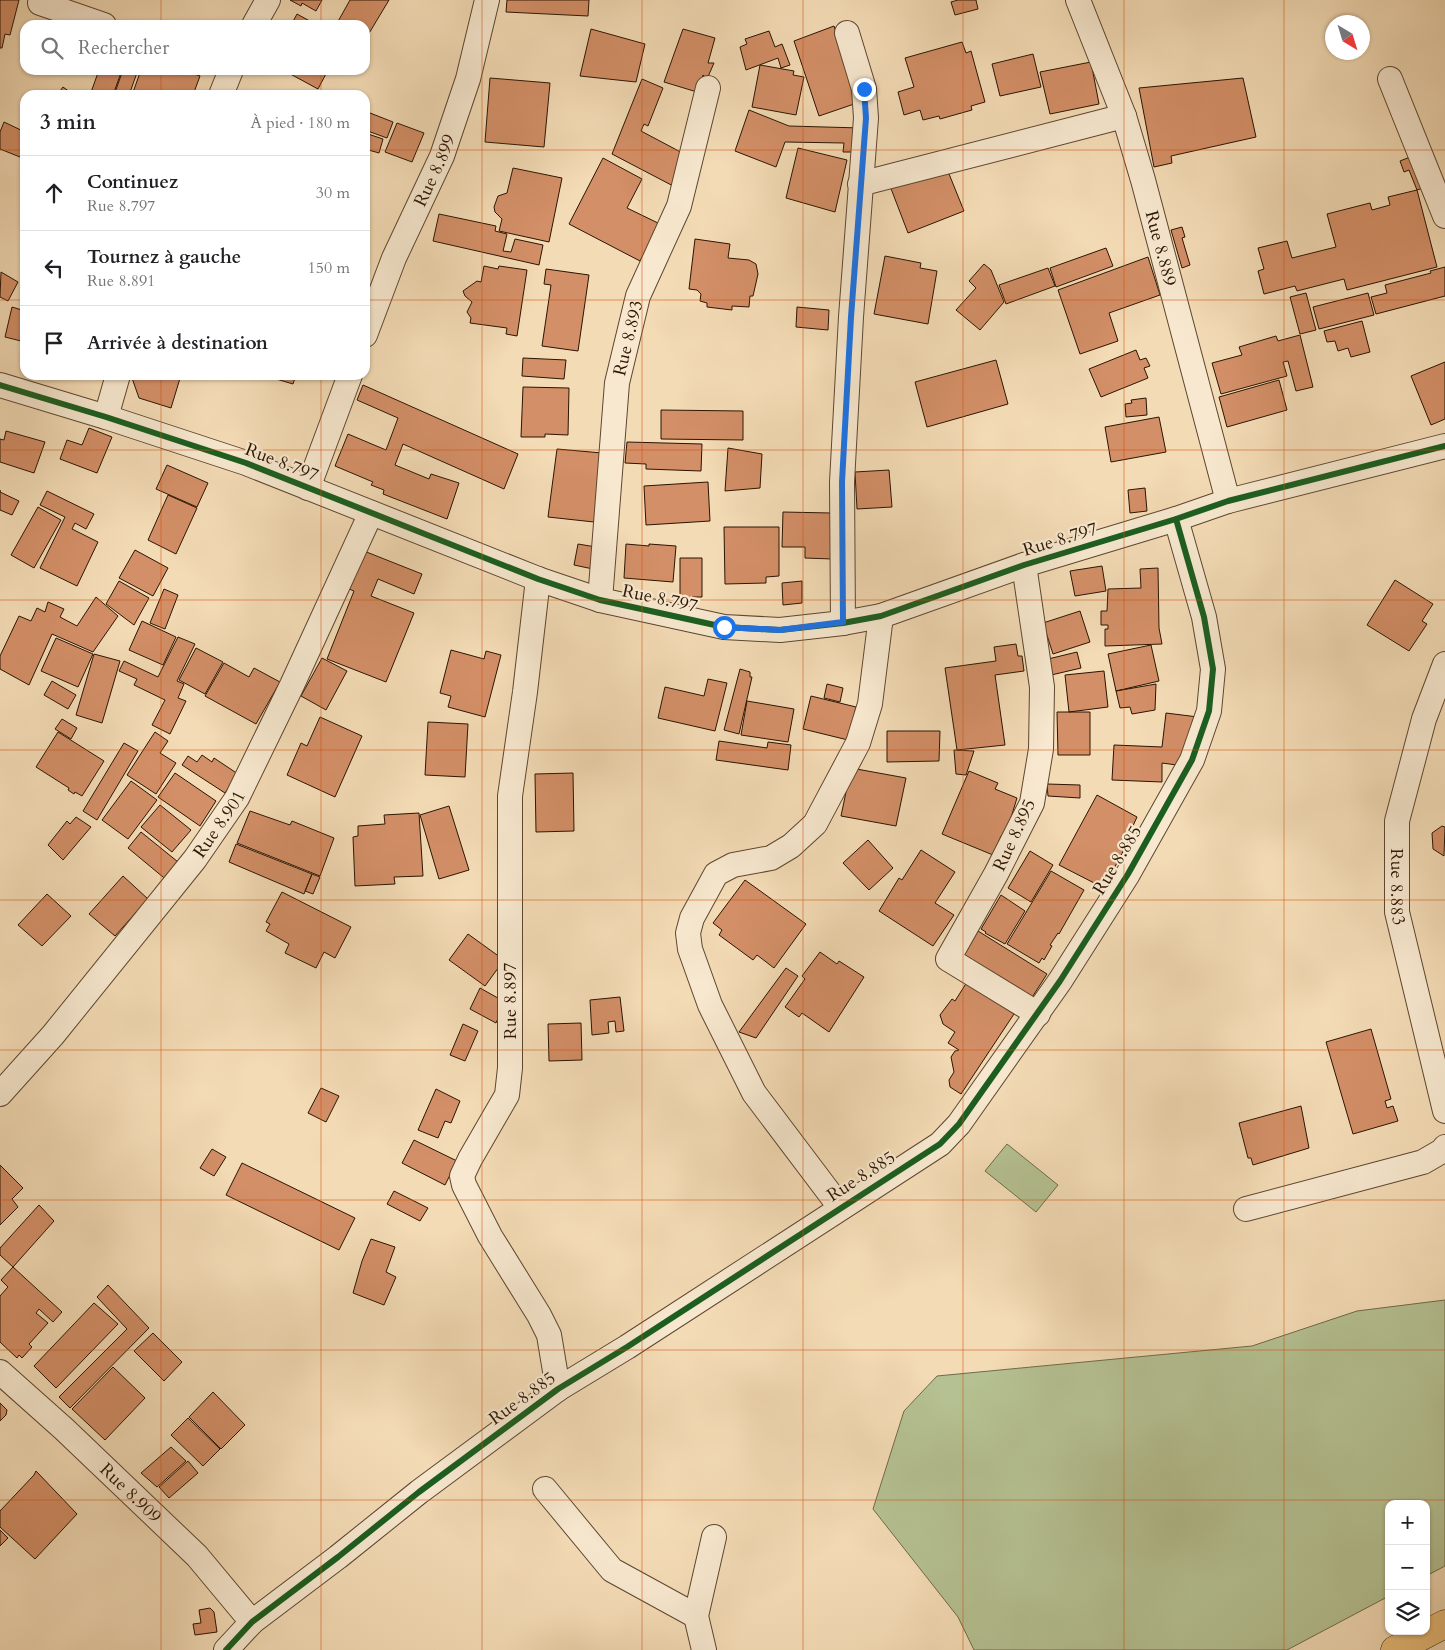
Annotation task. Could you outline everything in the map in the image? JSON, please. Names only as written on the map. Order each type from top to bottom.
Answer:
[{"type":"highway","points":[[1395,1650],[1445,1624]]},
{"type":"street","points":[[257,20],[268,0]]},
{"type":"street","name":"Rue 8.899","points":[[370,322],[394,258],[442,156],[468,79],[487,0]]},
{"type":"street","name":"Rue 8.889","points":[[1078,0],[1124,116],[1143,180],[1228,501]]},
{"type":"street","points":[[40,3],[89,20]]},
{"type":"street","points":[[843,622],[842,482],[860,184],[866,118],[864,89],[847,33]]},
{"type":"street","points":[[223,90],[229,75]]},
{"type":"street","points":[[1390,79],[1445,216]]},
{"type":"street","name":"Rue 8.893","points":[[600,600],[617,382],[638,296],[679,206],[708,88]]},
{"type":"street","points":[[860,184],[1124,116]]},
{"type":"street","points":[[106,417],[117,380]]},
{"type":"street","points":[[308,488],[348,380]]},
{"type":"street","name":"Rue 8.797","points":[[0,385],[106,417],[246,463],[538,579],[600,600],[724,627],[780,630],[881,616],[1024,565],[1176,520],[1228,501],[1445,446]]},
{"type":"street","name":"Rue 8.901","points":[[0,1094],[53,1035],[195,859],[237,798],[292,685],[371,513]]},
{"type":"street","name":"Rue 8.885","points":[[226,1650],[252,1622],[338,1557],[419,1492],[558,1389],[627,1347],[840,1207],[940,1144],[959,1124],[1038,1014],[1122,883],[1192,760],[1210,711],[1213,669],[1204,617],[1176,520]]},
{"type":"street","name":"Rue 8.895","points":[[1024,565],[1042,687],[1040,749],[1032,803],[996,874],[948,959],[1038,1014]]},
{"type":"street","name":"Rue 8.897","points":[[538,579],[525,692],[510,796],[510,1068],[507,1095],[462,1176],[464,1185],[490,1236],[549,1336],[558,1389]]},
{"type":"street","points":[[840,1207],[754,1093],[710,1005],[690,949],[688,933],[692,918],[716,874],[733,865],[770,858],[791,846],[815,824],[858,742],[870,704],[881,616]]},
{"type":"street","name":"Rue 8.883","points":[[1445,664],[1424,719],[1397,821],[1397,912],[1445,1111]]},
{"type":"street","points":[[1246,1208],[1423,1162],[1442,1151],[1445,1147]]},
{"type":"street","name":"Rue 8.909","points":[[0,1372],[64,1428],[197,1556],[252,1622]]},
{"type":"street","points":[[545,1489],[612,1570],[696,1616]]},
{"type":"street","points":[[704,1650],[696,1616],[714,1537]]},
{"type":"green space","points":[[1007,1144],[1058,1185],[1036,1212],[985,1171]]},
{"type":"green space","points":[[1445,1300],[1445,1566],[1430,1574],[1430,1500],[1385,1500],[1385,1598],[1287,1650],[974,1650],[958,1617],[873,1509],[904,1411],[937,1376],[1252,1346],[1357,1311]]},
{"type":"building","points":[[0,0],[19,0],[10,35],[5,34],[2,48],[0,48]]},
{"type":"building","points":[[290,0],[322,0],[316,11],[302,3],[301,6]]},
{"type":"building","points":[[350,0],[389,0],[370,32],[370,20],[339,20]]},
{"type":"building","points":[[507,0],[589,0],[588,16],[506,12]]},
{"type":"building","points":[[976,0],[978,9],[955,15],[951,2]]},
{"type":"building","points":[[297,14],[308,20],[294,20]]},
{"type":"building","points":[[834,26],[860,102],[819,116],[794,41]]},
{"type":"building","points":[[591,29],[645,44],[636,82],[580,76]]},
{"type":"building","points":[[683,29],[715,38],[708,63],[714,63],[707,79],[703,75],[697,92],[664,82]]},
{"type":"building","points":[[769,31],[775,47],[782,44],[790,65],[781,68],[778,58],[746,70],[740,47],[747,44],[745,39]]},
{"type":"building","points":[[962,42],[966,53],[971,51],[985,102],[971,106],[972,110],[940,119],[939,116],[923,120],[920,110],[904,115],[898,92],[914,87],[905,58]]},
{"type":"building","points":[[1033,54],[1041,87],[1000,96],[992,64]]},
{"type":"building","points":[[1091,62],[1099,104],[1050,114],[1040,72]]},
{"type":"building","points":[[760,65],[794,71],[793,75],[804,77],[796,115],[752,107]]},
{"type":"building","points":[[97,75],[120,75],[115,90],[92,90]]},
{"type":"building","points":[[121,75],[136,75],[131,90],[116,90]]},
{"type":"building","points":[[139,75],[200,76],[195,90],[134,90]]},
{"type":"building","points":[[292,75],[325,75],[318,89]]},
{"type":"building","points":[[490,78],[550,83],[544,147],[485,142]]},
{"type":"building","points":[[1243,78],[1256,137],[1171,156],[1172,163],[1154,167],[1139,88]]},
{"type":"building","points":[[642,79],[663,88],[648,126],[644,124],[641,131],[690,157],[677,188],[612,154]]},
{"type":"building","points":[[749,110],[789,126],[861,128],[860,152],[843,152],[844,143],[785,142],[776,167],[735,151]]},
{"type":"building","points":[[370,113],[393,122],[387,138],[370,132]]},
{"type":"building","points":[[4,122],[20,130],[20,157],[0,149],[0,132]]},
{"type":"building","points":[[397,123],[424,133],[412,162],[385,152]]},
{"type":"building","points":[[370,135],[383,139],[379,153],[370,150]]},
{"type":"building","points":[[798,148],[847,160],[835,212],[786,198]]},
{"type":"building","points":[[1410,157],[1423,188],[1417,190],[1409,170],[1404,172],[1400,161]]},
{"type":"building","points":[[603,158],[642,179],[627,208],[660,224],[640,261],[569,224]]},
{"type":"building","points":[[945,164],[964,211],[908,233],[890,186]]},
{"type":"building","points":[[513,168],[562,178],[549,242],[499,231],[502,219],[495,212],[494,207],[498,196],[507,193]]},
{"type":"building","points":[[1417,190],[1437,267],[1347,290],[1344,279],[1297,291],[1295,286],[1264,294],[1258,271],[1264,269],[1258,248],[1287,241],[1292,258],[1336,247],[1327,214],[1370,203],[1372,210],[1390,205],[1388,197]]},
{"type":"building","points":[[439,214],[496,226],[495,231],[507,234],[503,251],[511,252],[515,239],[543,245],[539,265],[433,241]]},
{"type":"building","points":[[1182,227],[1185,237],[1182,238],[1190,265],[1182,268],[1171,230]]},
{"type":"building","points":[[695,239],[730,244],[728,258],[749,260],[756,264],[758,274],[753,296],[750,296],[749,307],[732,306],[732,310],[707,307],[707,303],[700,301],[701,294],[697,290],[689,289]]},
{"type":"building","points":[[1106,248],[1113,266],[1056,287],[1050,268]]},
{"type":"building","points":[[885,256],[921,263],[920,268],[937,271],[928,324],[874,314]]},
{"type":"building","points":[[1148,257],[1160,295],[1109,313],[1118,341],[1080,354],[1058,290]]},
{"type":"building","points":[[984,264],[991,270],[1004,302],[980,330],[956,310],[976,288],[969,281]]},
{"type":"building","points":[[484,266],[498,269],[499,266],[527,270],[517,336],[506,334],[507,328],[470,323],[471,318],[467,312],[472,302],[465,296],[463,291],[477,281],[481,282]]},
{"type":"building","points":[[1445,267],[1445,296],[1376,314],[1371,297],[1387,293],[1385,285],[1431,273],[1430,271]]},
{"type":"building","points":[[1048,268],[1055,286],[1006,304],[999,285]]},
{"type":"building","points":[[546,269],[589,275],[578,351],[542,346],[551,285],[544,284]]},
{"type":"building","points":[[1,272],[18,282],[8,301],[0,297]]},
{"type":"building","points":[[1306,293],[1316,330],[1300,334],[1290,297]]},
{"type":"building","points":[[1368,293],[1374,315],[1319,329],[1313,307]]},
{"type":"building","points":[[12,307],[20,309],[20,341],[5,337]]},
{"type":"building","points":[[797,307],[829,310],[828,330],[796,327]]},
{"type":"building","points":[[1362,321],[1370,352],[1351,357],[1348,348],[1338,351],[1335,341],[1327,342],[1324,331]]},
{"type":"building","points":[[1300,335],[1313,387],[1296,391],[1288,361],[1283,362],[1287,376],[1221,394],[1212,363],[1242,355],[1239,347],[1276,336],[1278,341]]},
{"type":"building","points":[[1136,350],[1140,360],[1146,358],[1150,366],[1144,368],[1148,378],[1101,397],[1089,369]]},
{"type":"building","points":[[523,358],[566,360],[564,379],[522,376]]},
{"type":"building","points":[[996,360],[1008,404],[927,427],[915,382]]},
{"type":"building","points":[[1445,362],[1445,419],[1431,425],[1411,376]]},
{"type":"building","points":[[133,380],[179,380],[171,408],[139,398]]},
{"type":"building","points":[[280,380],[294,380],[293,384]]},
{"type":"building","points":[[1279,380],[1287,410],[1227,427],[1219,397]]},
{"type":"building","points":[[363,385],[518,454],[504,489],[403,444],[395,465],[429,479],[431,474],[459,483],[447,519],[383,494],[384,490],[371,485],[373,482],[335,466],[348,434],[386,450],[398,418],[357,400]]},
{"type":"building","points":[[523,387],[569,388],[568,435],[545,434],[545,437],[521,437]]},
{"type":"building","points":[[1146,398],[1147,415],[1126,417],[1125,404],[1132,403],[1131,400]]},
{"type":"building","points":[[661,410],[743,411],[743,440],[661,439]]},
{"type":"building","points":[[1159,417],[1166,452],[1111,462],[1105,427]]},
{"type":"building","points":[[89,428],[112,437],[97,473],[60,459],[67,440],[82,445]]},
{"type":"building","points":[[6,431],[45,442],[34,473],[0,462],[0,439],[4,440]]},
{"type":"building","points":[[627,442],[702,444],[701,471],[646,469],[646,464],[625,463]]},
{"type":"building","points":[[728,448],[762,454],[760,488],[725,491]]},
{"type":"building","points":[[557,449],[602,453],[603,465],[594,522],[548,517]]},
{"type":"building","points":[[167,465],[208,483],[197,507],[156,489]]},
{"type":"building","points":[[889,470],[892,507],[857,509],[855,472]]},
{"type":"building","points":[[708,482],[710,521],[646,525],[644,486]]},
{"type":"building","points":[[1145,488],[1147,511],[1130,513],[1128,490]]},
{"type":"building","points":[[47,491],[94,514],[86,529],[75,523],[72,529],[98,542],[77,586],[40,568],[65,517],[40,505]]},
{"type":"building","points":[[0,492],[19,501],[12,515],[0,510]]},
{"type":"building","points":[[168,495],[197,508],[176,554],[148,540]]},
{"type":"building","points":[[38,507],[61,520],[34,568],[11,555]]},
{"type":"building","points":[[783,512],[831,513],[832,559],[805,558],[805,547],[782,547]]},
{"type":"building","points":[[724,527],[779,527],[779,576],[766,577],[766,583],[725,584]]},
{"type":"building","points":[[578,544],[596,547],[593,569],[574,565]]},
{"type":"building","points":[[626,544],[676,546],[673,582],[624,578]]},
{"type":"building","points":[[135,550],[168,568],[153,596],[119,578]]},
{"type":"building","points":[[364,551],[422,574],[414,594],[378,579],[371,596],[414,613],[386,682],[327,659],[354,591],[349,589]]},
{"type":"building","points":[[680,558],[702,558],[702,597],[692,597],[692,601],[680,600]]},
{"type":"building","points":[[1102,566],[1106,591],[1075,596],[1070,571]]},
{"type":"building","points":[[1158,568],[1159,628],[1162,644],[1105,646],[1105,629],[1108,629],[1108,625],[1101,625],[1101,611],[1107,611],[1108,589],[1141,588],[1140,569]]},
{"type":"building","points":[[1395,580],[1433,604],[1422,621],[1427,624],[1409,651],[1367,625]]},
{"type":"building","points":[[119,581],[149,598],[134,625],[106,604]]},
{"type":"building","points":[[802,581],[802,603],[783,605],[782,583]]},
{"type":"building","points":[[164,589],[178,595],[165,629],[150,623]]},
{"type":"building","points":[[96,597],[118,616],[93,652],[52,634],[29,685],[0,669],[0,656],[19,616],[31,621],[37,608],[45,612],[48,602],[64,609],[60,617],[77,626]]},
{"type":"building","points":[[1080,611],[1090,642],[1053,654],[1043,623]]},
{"type":"building","points":[[142,621],[176,637],[163,665],[129,650]]},
{"type":"building","points":[[178,637],[195,644],[177,681],[184,684],[178,698],[186,701],[170,734],[152,725],[165,700],[134,685],[137,679],[119,671],[124,661],[158,677]]},
{"type":"building","points":[[56,638],[93,654],[78,687],[41,671]]},
{"type":"building","points":[[1016,644],[1018,656],[1022,656],[1024,671],[995,675],[1005,745],[957,750],[945,668],[996,661],[994,647]]},
{"type":"building","points":[[1151,645],[1159,681],[1116,691],[1108,654]]},
{"type":"building","points":[[196,648],[223,662],[205,694],[179,680]]},
{"type":"building","points":[[451,650],[484,659],[486,651],[501,655],[485,717],[448,707],[451,696],[440,693]]},
{"type":"building","points":[[1077,652],[1081,668],[1047,676],[1044,660]]},
{"type":"building","points":[[94,654],[120,661],[102,723],[76,715]]},
{"type":"building","points":[[322,658],[347,671],[326,710],[301,696]]},
{"type":"building","points":[[224,663],[249,677],[254,668],[280,682],[256,724],[205,696]]},
{"type":"building","points":[[740,669],[750,672],[750,677],[752,677],[739,734],[724,730]]},
{"type":"building","points":[[1104,671],[1108,707],[1069,712],[1065,675]]},
{"type":"building","points":[[708,679],[727,683],[715,731],[658,718],[665,687],[704,696]]},
{"type":"building","points":[[52,681],[76,695],[68,709],[44,695]]},
{"type":"building","points":[[827,684],[843,688],[840,702],[824,698]]},
{"type":"building","points":[[1156,684],[1155,710],[1132,714],[1130,707],[1120,708],[1116,691]]},
{"type":"building","points":[[811,696],[856,707],[848,740],[803,729]]},
{"type":"building","points":[[747,701],[794,709],[788,742],[741,735]]},
{"type":"building","points":[[1057,712],[1090,712],[1090,755],[1058,755]]},
{"type":"building","points":[[1166,713],[1198,717],[1177,765],[1162,763],[1162,782],[1112,780],[1114,745],[1162,747]]},
{"type":"building","points":[[320,717],[362,736],[335,797],[287,775],[301,743],[307,746]]},
{"type":"building","points":[[62,719],[77,728],[71,739],[55,729]]},
{"type":"building","points":[[428,722],[468,724],[465,777],[425,775]]},
{"type":"building","points":[[887,731],[940,731],[939,761],[887,762]]},
{"type":"building","points":[[58,732],[104,761],[82,796],[75,792],[74,794],[68,790],[69,788],[36,767]]},
{"type":"building","points":[[155,732],[168,741],[160,753],[176,763],[156,794],[127,775]]},
{"type":"building","points":[[719,741],[767,748],[768,742],[791,745],[788,770],[716,760]]},
{"type":"building","points":[[124,743],[138,751],[97,820],[83,811]]},
{"type":"building","points":[[954,750],[974,751],[966,775],[956,774]]},
{"type":"building","points":[[202,755],[212,762],[214,758],[238,774],[225,793],[182,765],[188,756],[197,762]]},
{"type":"building","points":[[851,768],[906,778],[896,826],[841,816]]},
{"type":"building","points":[[969,771],[998,783],[995,789],[1017,798],[1006,834],[1001,836],[993,855],[942,834]]},
{"type":"building","points":[[175,773],[216,801],[200,826],[158,797]]},
{"type":"building","points":[[573,773],[574,831],[536,832],[535,774]]},
{"type":"building","points":[[131,781],[157,800],[128,839],[102,820]]},
{"type":"building","points":[[1047,784],[1080,785],[1080,798],[1048,796]]},
{"type":"building","points":[[1097,795],[1137,817],[1132,828],[1135,829],[1110,876],[1107,874],[1100,886],[1059,865]]},
{"type":"building","points":[[160,805],[191,830],[172,852],[141,827]]},
{"type":"building","points":[[449,806],[469,870],[439,879],[420,815]]},
{"type":"building","points":[[250,811],[290,825],[292,821],[334,838],[320,876],[237,843]]},
{"type":"building","points":[[419,813],[423,876],[394,877],[395,884],[355,886],[353,837],[358,836],[358,826],[385,824],[384,815]]},
{"type":"building","points":[[76,817],[91,827],[63,860],[48,845],[67,821],[70,824]]},
{"type":"building","points":[[1442,826],[1445,827],[1444,856],[1433,849],[1432,833]]},
{"type":"building","points":[[141,832],[183,866],[169,882],[128,848]]},
{"type":"building","points":[[868,840],[893,868],[869,890],[843,863]]},
{"type":"building","points":[[236,844],[312,874],[304,894],[229,862]]},
{"type":"building","points":[[921,850],[955,872],[935,903],[954,915],[933,946],[879,911],[899,878],[902,880]]},
{"type":"building","points":[[1030,851],[1053,865],[1031,902],[1008,888]]},
{"type":"building","points":[[1051,871],[1084,890],[1059,934],[1050,945],[1052,946],[1044,960],[1042,958],[1039,963],[1007,944]]},
{"type":"building","points":[[312,874],[320,877],[313,894],[305,891]]},
{"type":"building","points":[[123,876],[148,899],[115,936],[89,914]]},
{"type":"building","points":[[745,880],[806,924],[774,968],[757,955],[753,960],[719,935],[722,930],[713,923]]},
{"type":"building","points":[[282,892],[351,927],[335,958],[324,952],[316,968],[285,953],[289,944],[266,931],[270,924],[266,922]]},
{"type":"building","points":[[47,894],[71,916],[42,946],[18,925]]},
{"type":"building","points":[[1001,895],[1025,911],[1005,944],[981,929]]},
{"type":"building","points":[[978,931],[1047,974],[1031,999],[963,957]]},
{"type":"building","points":[[468,934],[504,960],[485,986],[449,960]]},
{"type":"building","points":[[820,952],[837,964],[839,961],[864,977],[829,1032],[802,1013],[799,1017],[785,1007],[805,979],[802,976]]},
{"type":"building","points":[[786,968],[798,976],[756,1038],[739,1032]]},
{"type":"building","points":[[967,982],[1014,1014],[961,1094],[950,1087],[949,1080],[954,1072],[951,1057],[955,1051],[959,1050],[948,1043],[955,1032],[943,1024],[940,1015],[952,999],[955,1001]]},
{"type":"building","points":[[480,988],[505,1002],[496,1023],[470,1009]]},
{"type":"building","points":[[620,997],[624,1031],[616,1032],[615,1021],[608,1022],[609,1033],[592,1035],[590,1000]]},
{"type":"building","points":[[581,1023],[582,1060],[549,1061],[548,1024]]},
{"type":"building","points":[[463,1024],[478,1031],[465,1061],[450,1055]]},
{"type":"building","points":[[1371,1029],[1391,1099],[1385,1101],[1387,1108],[1393,1106],[1398,1121],[1353,1134],[1326,1042]]},
{"type":"building","points":[[321,1088],[339,1096],[326,1122],[308,1113]]},
{"type":"building","points":[[436,1089],[460,1101],[451,1123],[445,1121],[438,1138],[418,1130]]},
{"type":"building","points":[[1301,1106],[1309,1148],[1253,1165],[1251,1158],[1248,1158],[1239,1123]]},
{"type":"building","points":[[414,1140],[457,1161],[445,1185],[402,1163]]},
{"type":"building","points":[[212,1149],[226,1157],[214,1176],[200,1168]]},
{"type":"building","points":[[242,1163],[355,1218],[339,1250],[226,1195]]},
{"type":"building","points":[[0,1165],[23,1188],[12,1199],[18,1207],[0,1225]]},
{"type":"building","points":[[394,1191],[428,1208],[420,1221],[387,1204]]},
{"type":"building","points":[[39,1205],[54,1221],[13,1267],[0,1255],[0,1248]]},
{"type":"building","points":[[371,1239],[395,1247],[386,1272],[396,1277],[384,1305],[353,1293],[362,1261]]},
{"type":"building","points":[[13,1267],[62,1312],[53,1322],[39,1309],[36,1313],[48,1323],[29,1344],[32,1347],[22,1358],[19,1355],[17,1358],[0,1342],[0,1296],[8,1287],[1,1280]]},
{"type":"building","points":[[108,1285],[149,1328],[70,1408],[59,1397],[127,1329],[97,1297]]},
{"type":"building","points":[[94,1303],[118,1324],[56,1388],[34,1366]]},
{"type":"building","points":[[153,1333],[182,1362],[164,1381],[134,1351]]},
{"type":"building","points":[[113,1367],[145,1398],[105,1440],[72,1409]]},
{"type":"building","points":[[213,1392],[245,1425],[221,1449],[189,1417]]},
{"type":"building","points":[[0,1403],[7,1410],[6,1415],[0,1421]]},
{"type":"building","points":[[188,1418],[220,1449],[203,1466],[171,1435]]},
{"type":"building","points":[[171,1447],[186,1461],[157,1487],[141,1473]]},
{"type":"building","points":[[188,1461],[198,1473],[169,1498],[159,1487]]},
{"type":"building","points":[[36,1471],[77,1514],[35,1559],[0,1527],[0,1511]]},
{"type":"building","points":[[0,1530],[8,1538],[0,1546]]},
{"type":"building","points":[[210,1608],[214,1612],[217,1632],[195,1635],[193,1624],[201,1623],[199,1610]]},
{"type":"cycle path","points":[[0,385],[106,417],[246,463],[538,579],[600,600],[724,627],[780,630],[843,623],[881,616],[1024,565],[1176,519],[1228,501],[1445,446]]},
{"type":"cycle path","points":[[226,1650],[252,1622],[338,1557],[419,1492],[558,1389],[627,1347],[940,1144],[959,1124],[1060,981],[1128,874],[1192,760],[1209,711],[1213,669],[1204,617],[1176,519]]},
{"type":"route","points":[[724,627],[780,630],[843,622],[842,482],[851,317],[866,118],[864,89]]}]
